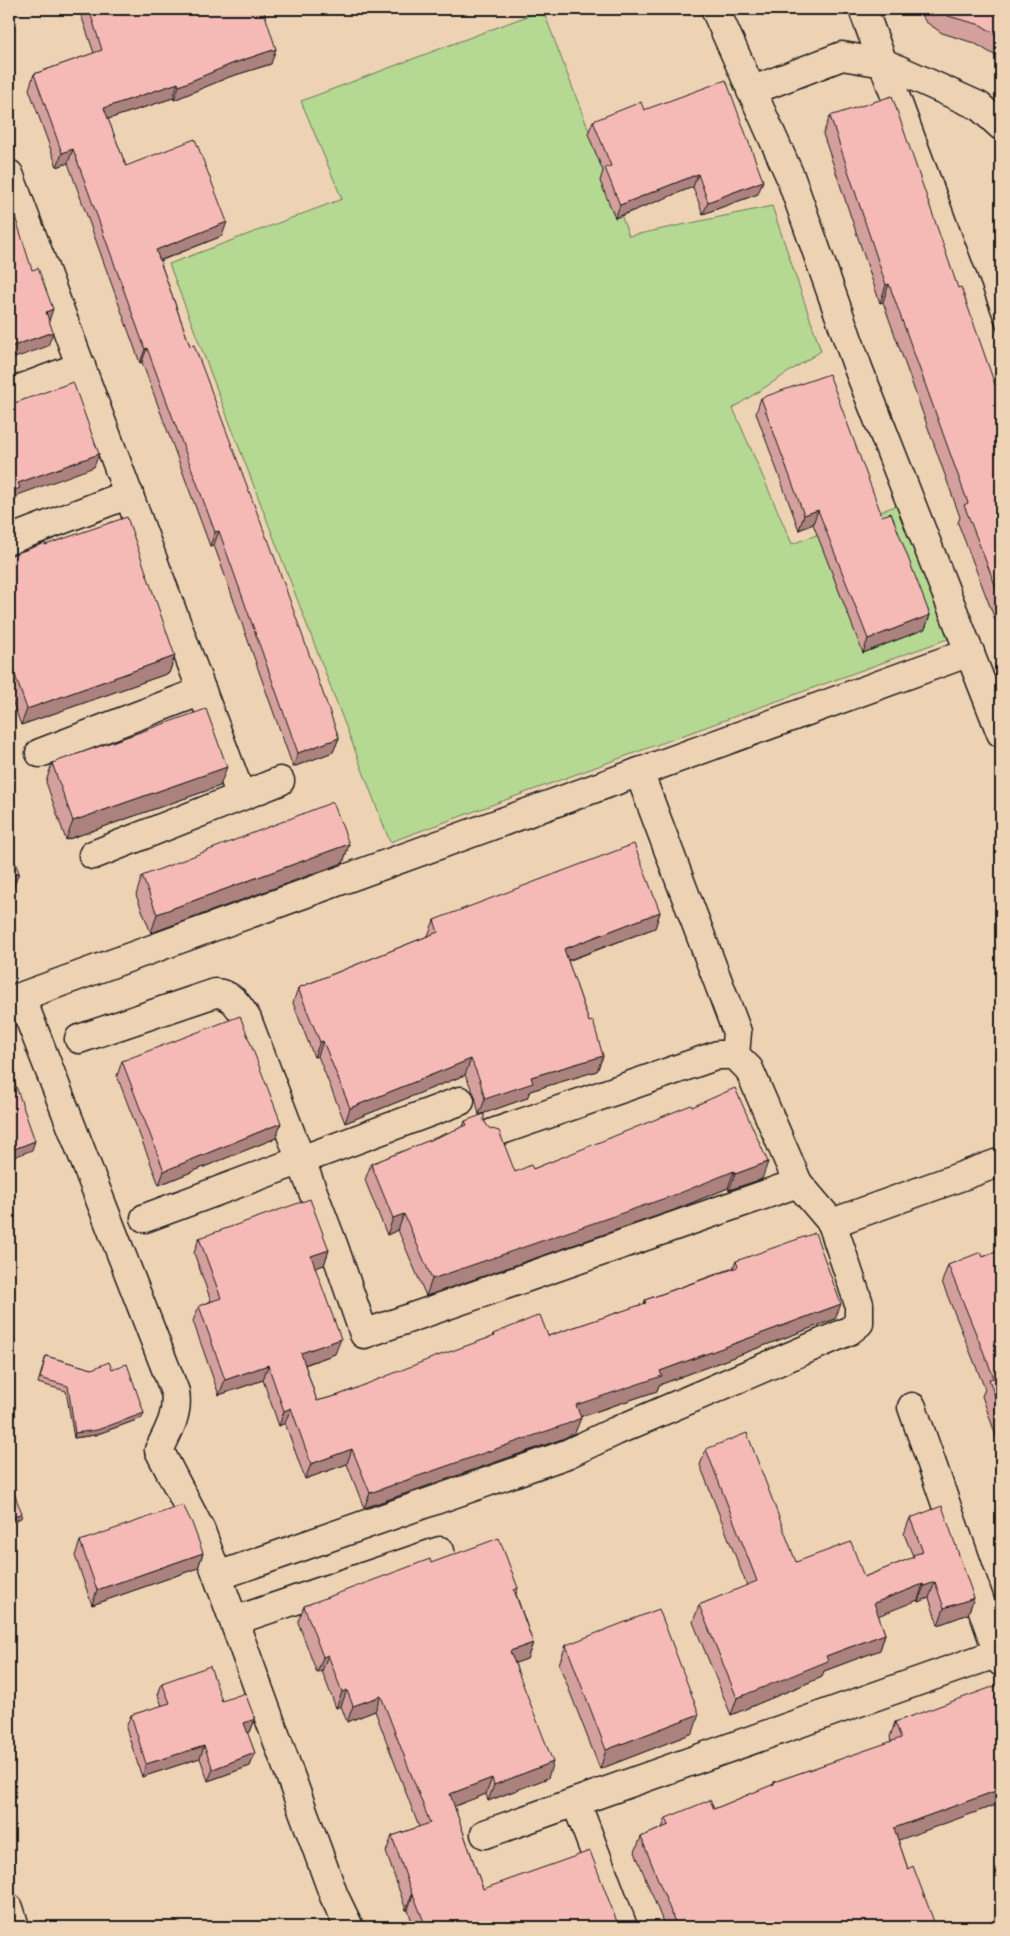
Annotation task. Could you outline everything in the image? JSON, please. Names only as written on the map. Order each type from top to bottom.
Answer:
[{"type":"main road","points":[[716,9],[790,176],[858,368],[1001,733]]},
{"type":"main road","points":[[863,9],[1001,382]]},
{"type":"main road","points":[[751,91],[842,56],[884,64],[978,106],[1001,126]]},
{"type":"main road","points":[[9,174],[241,796]]},
{"type":"main road","points":[[9,393],[81,366]]},
{"type":"main road","points":[[9,540],[129,494]]},
{"type":"main road","points":[[349,1927],[334,1896],[201,1531],[159,1450],[175,1412],[177,1403],[175,1392],[15,999],[970,652]]},
{"type":"main road","points":[[40,753],[202,691]]},
{"type":"main road","points":[[639,772],[737,1032],[735,1055]]},
{"type":"main road","points":[[93,855],[280,781]]},
{"type":"main road","points":[[78,1039],[215,994],[224,994],[236,1001],[247,1019],[334,1247],[364,1334],[798,1183]]},
{"type":"main road","points":[[218,1576],[567,1454],[616,1430],[849,1331],[859,1323],[859,1304],[832,1223],[798,1183],[750,1069],[735,1055],[718,1054],[493,1133]]},
{"type":"main road","points":[[145,1218],[460,1101]]},
{"type":"main road","points":[[832,1223],[1001,1162]]},
{"type":"main road","points":[[485,1834],[999,1658],[912,1407]]},
{"type":"main road","points":[[234,1621],[440,1550]]},
{"type":"main road","points":[[576,1802],[624,1927]]},
{"type":"main road","points":[[9,1908],[15,1927]]},
{"type":"green space","points":[[543,10],[629,236],[772,206],[821,351],[733,408],[792,544],[901,504],[961,634],[390,842],[169,264],[342,199],[301,101]]},
{"type":"building","points":[[89,9],[263,9],[276,49],[234,63],[179,86],[178,83],[104,108],[126,166],[195,139],[227,222],[156,250],[190,346],[194,345],[268,539],[339,738],[298,753],[219,531],[215,532],[147,348],[145,349],[73,149],[62,153],[34,74],[102,50]]},
{"type":"building","points":[[938,9],[1001,9],[1001,38],[981,25],[948,16]]},
{"type":"building","points":[[726,80],[763,181],[708,202],[698,174],[620,205],[605,168],[611,166],[593,121],[641,102],[644,110]]},
{"type":"building","points":[[892,96],[958,288],[961,287],[1001,402],[1001,600],[964,505],[968,503],[889,284],[886,285],[830,116]]},
{"type":"building","points":[[9,197],[32,270],[38,268],[53,309],[46,312],[53,332],[10,347],[9,342]]},
{"type":"building","points":[[829,374],[882,516],[891,513],[930,615],[868,639],[818,510],[804,515],[761,398]]},
{"type":"building","points":[[73,382],[99,454],[18,483],[20,488],[9,492],[9,405]]},
{"type":"building","points":[[127,517],[175,656],[27,709],[9,658],[9,556]]},
{"type":"building","points":[[206,709],[227,767],[73,821],[52,763]]},
{"type":"building","points":[[333,802],[349,844],[157,914],[142,876]]},
{"type":"building","points":[[9,844],[19,873],[9,876]]},
{"type":"building","points":[[634,844],[660,912],[564,949],[589,1022],[593,1021],[603,1056],[531,1077],[533,1083],[485,1099],[471,1059],[350,1108],[323,1041],[320,1042],[298,988],[438,932],[434,920]]},
{"type":"building","points":[[240,1016],[281,1123],[164,1171],[122,1061]]},
{"type":"building","points":[[9,1066],[35,1141],[9,1151]]},
{"type":"building","points":[[735,1088],[768,1162],[735,1174],[734,1171],[680,1193],[432,1279],[404,1214],[393,1218],[371,1164],[467,1125],[465,1121],[484,1114],[484,1121],[489,1128],[499,1131],[515,1172],[531,1165],[533,1169],[691,1105],[692,1107]]},
{"type":"building","points":[[310,1199],[329,1250],[311,1256],[341,1339],[301,1353],[317,1401],[339,1395],[494,1336],[493,1334],[540,1315],[548,1336],[646,1303],[645,1300],[738,1267],[736,1261],[815,1233],[841,1304],[660,1371],[662,1376],[576,1405],[581,1418],[567,1424],[370,1493],[352,1449],[311,1464],[291,1408],[284,1411],[268,1365],[225,1380],[199,1306],[221,1298],[199,1238]]},
{"type":"building","points":[[1001,1250],[1001,1415],[989,1379],[994,1378],[948,1265],[981,1252],[983,1257]]},
{"type":"building","points":[[46,1356],[92,1369],[109,1362],[112,1369],[127,1364],[144,1413],[97,1430],[75,1433],[68,1386],[40,1378]]},
{"type":"building","points":[[747,1433],[796,1562],[851,1542],[864,1577],[923,1552],[910,1518],[942,1506],[974,1598],[944,1608],[935,1582],[924,1586],[923,1584],[874,1603],[885,1634],[826,1656],[828,1661],[737,1698],[699,1605],[757,1581],[706,1449]]},
{"type":"building","points":[[9,1476],[22,1513],[9,1519]]},
{"type":"building","points":[[183,1505],[203,1553],[97,1590],[80,1541]]},
{"type":"building","points":[[499,1538],[518,1588],[514,1590],[533,1643],[510,1651],[553,1762],[494,1785],[492,1778],[450,1794],[483,1889],[590,1851],[619,1927],[426,1927],[412,1894],[392,1836],[430,1823],[381,1696],[353,1706],[347,1690],[342,1692],[328,1655],[323,1657],[304,1606],[430,1559],[431,1563]]},
{"type":"building","points":[[659,1609],[699,1714],[606,1750],[566,1645]]},
{"type":"building","points":[[210,1666],[222,1701],[245,1693],[255,1719],[244,1723],[255,1753],[213,1769],[204,1746],[146,1764],[131,1715],[170,1703],[162,1683]]},
{"type":"building","points":[[998,1685],[1001,1695],[1001,1789],[894,1828],[908,1869],[913,1866],[936,1927],[677,1927],[641,1837],[669,1825],[666,1818],[710,1800],[714,1809],[774,1784],[774,1782],[901,1738],[895,1722]]}]
